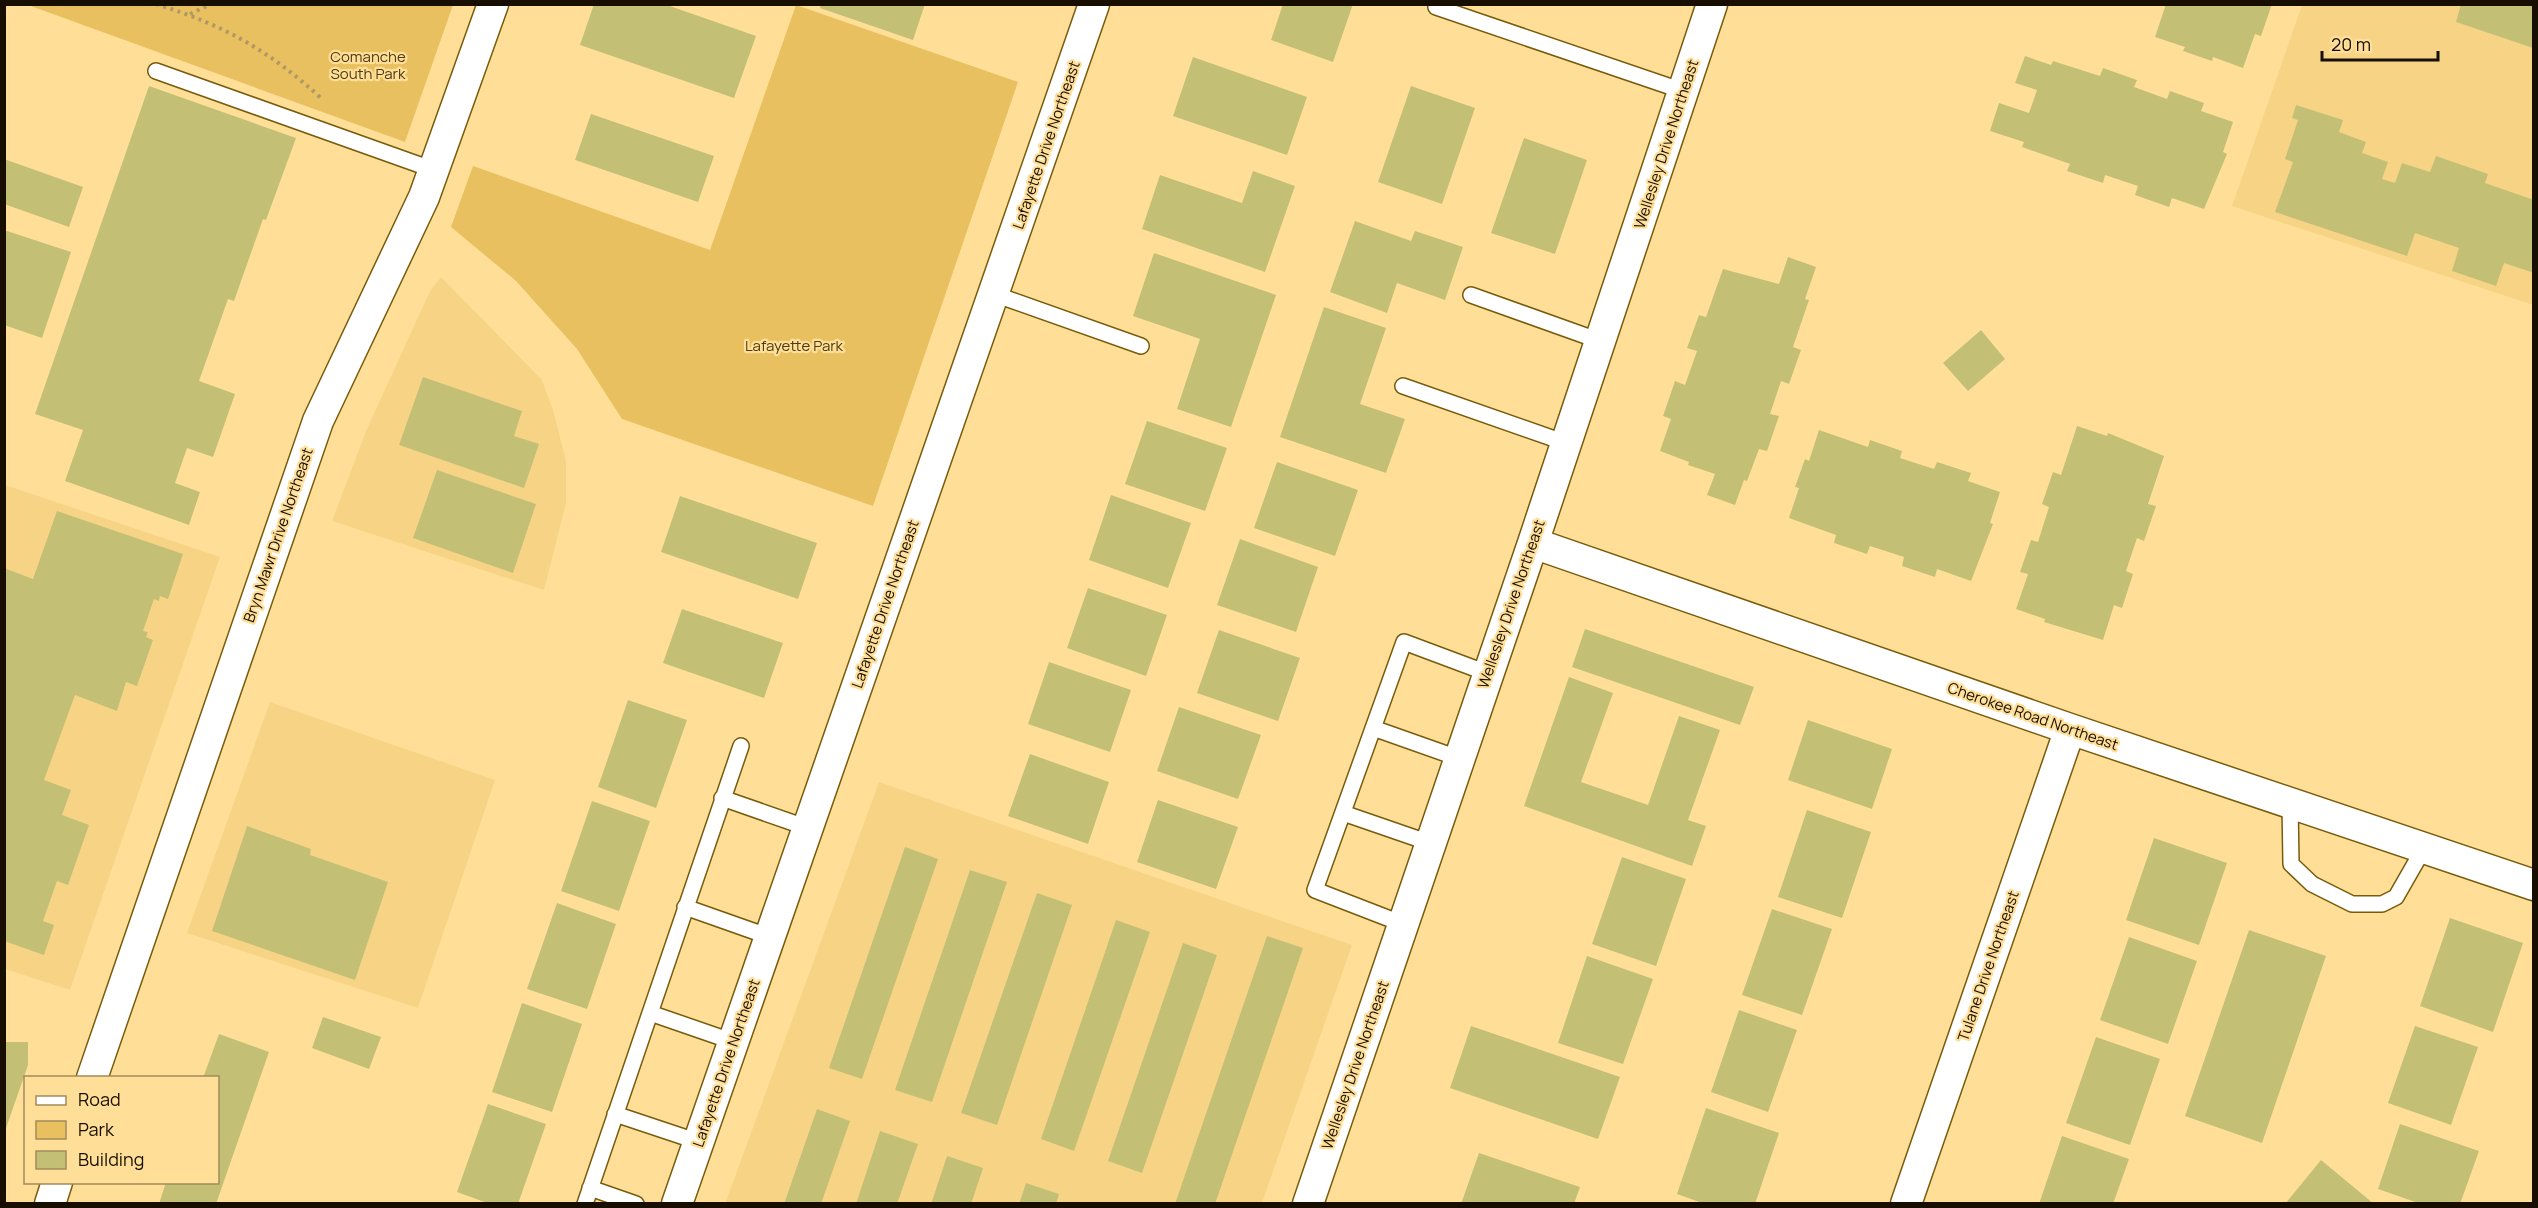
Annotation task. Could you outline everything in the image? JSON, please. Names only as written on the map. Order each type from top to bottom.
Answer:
[{"type":"street","name":"Bryn Mawr Drive Northeast","points":[[92,1076],[318,421],[424,197],[493,4]]},
{"type":"street","name":"Lafayette Drive Northeast","points":[[677,1203],[1094,4]]},
{"type":"street","name":"Wellesley Drive Northeast","points":[[1308,1203],[1533,543],[1712,4]]},
{"type":"street","name":"Cherokee Road Northeast","points":[[1533,543],[2070,729],[2534,885]]},
{"type":"street","name":"Tulane Drive Northeast","points":[[1906,1203],[2070,729]]},
{"type":"street","points":[[50,1203],[56,1184]]},
{"type":"lane","points":[[1436,7],[1683,91]]},
{"type":"lane","points":[[156,71],[434,170]]},
{"type":"lane","points":[[994,294],[1141,346]]},
{"type":"lane","points":[[1471,295],[1600,341]]},
{"type":"lane","points":[[1403,386],[1566,443]]},
{"type":"lane","points":[[1403,924],[1315,890],[1404,642],[1487,673]]},
{"type":"lane","points":[[1373,728],[1458,758]]},
{"type":"lane","points":[[585,1203],[741,746]]},
{"type":"lane","points":[[722,798],[808,828]]},
{"type":"lane","points":[[2290,803],[2291,864],[2312,884],[2352,904],[2382,904],[2396,897],[2424,848]]},
{"type":"lane","points":[[1342,813],[1430,843]]},
{"type":"lane","points":[[685,908],[770,937]]},
{"type":"lane","points":[[650,1013],[734,1042]]},
{"type":"lane","points":[[615,1114],[699,1142]]},
{"type":"lane","points":[[590,1188],[636,1203]]},
{"type":"path","points":[[156,4],[238,35],[296,75],[332,108],[342,137]]},
{"type":"path","points":[[189,15],[211,4]]},
{"type":"shaded area","points":[[2302,5],[2533,5],[2533,305],[2232,206]]},
{"type":"shaded area","points":[[441,277],[542,380],[553,410],[566,461],[566,503],[544,590],[332,521],[366,431],[430,291]]},
{"type":"shaded area","points":[[5,485],[220,557],[70,990],[5,969]]},
{"type":"shaded area","points":[[270,702],[495,780],[418,1008],[187,933]]},
{"type":"shaded area","points":[[879,782],[1352,945],[1262,1203],[725,1204]]},
{"type":"green space","name":"Comanche South Park","points":[[28,5],[453,5],[405,142]]},
{"type":"green space","name":"Lafayette Park","points":[[796,5],[1018,82],[873,506],[622,419],[577,349],[516,281],[451,227],[473,166],[710,250]]},
{"type":"building","points":[[594,4],[664,4],[756,36],[734,98],[580,45]]},
{"type":"building","points":[[821,4],[925,4],[913,40],[820,8]]},
{"type":"building","points":[[1283,4],[1353,4],[1333,62],[1271,40]]},
{"type":"building","points":[[2166,4],[2272,4],[2261,36],[2255,34],[2243,68],[2213,57],[2212,61],[2183,51],[2185,47],[2155,37]]},
{"type":"building","points":[[2461,4],[2534,4],[2533,48],[2456,22]]},
{"type":"building","points":[[2025,56],[2051,65],[2053,61],[2100,76],[2103,68],[2137,80],[2134,87],[2167,99],[2170,91],[2204,103],[2201,111],[2233,122],[2223,152],[2227,154],[2204,209],[2172,198],[2169,207],[2135,195],[2138,186],[2105,175],[2103,183],[2067,171],[2070,164],[2022,147],[2024,142],[1990,131],[1999,103],[2029,113],[2037,90],[2015,83]]},
{"type":"building","points":[[1193,57],[1307,97],[1287,155],[1173,116]]},
{"type":"building","points":[[149,86],[296,138],[266,220],[263,219],[234,301],[228,299],[199,381],[235,394],[213,457],[187,448],[175,483],[200,492],[189,525],[65,481],[83,430],[35,414]]},
{"type":"building","points":[[1411,86],[1475,108],[1442,204],[1378,182]]},
{"type":"building","points":[[2296,105],[2343,120],[2339,132],[2366,142],[2362,153],[2388,162],[2382,179],[2395,183],[2402,163],[2430,172],[2436,156],[2488,174],[2485,183],[2534,200],[2534,273],[2504,263],[2496,286],[2452,271],[2459,248],[2415,233],[2407,256],[2275,212],[2293,162],[2285,159],[2298,120],[2292,118]]},
{"type":"building","points":[[591,114],[714,156],[698,202],[575,160]]},
{"type":"building","points":[[1524,138],[1587,160],[1555,254],[1491,233]]},
{"type":"building","points":[[4,159],[83,187],[69,227],[4,204]]},
{"type":"building","points":[[1253,171],[1295,186],[1265,272],[1142,229],[1160,175],[1242,203]]},
{"type":"building","points":[[1355,221],[1411,241],[1415,231],[1463,247],[1445,300],[1397,283],[1387,313],[1330,292]]},
{"type":"building","points":[[4,230],[71,252],[42,338],[4,325]]},
{"type":"building","points":[[1154,253],[1276,295],[1231,427],[1177,409],[1200,339],[1133,316]]},
{"type":"building","points":[[1788,257],[1816,267],[1805,299],[1809,300],[1793,347],[1801,350],[1789,384],[1781,381],[1770,414],[1779,416],[1767,451],[1759,449],[1735,505],[1707,495],[1715,474],[1688,465],[1689,462],[1660,451],[1671,419],[1663,416],[1675,381],[1685,385],[1697,351],[1687,348],[1699,315],[1706,317],[1723,269],[1779,284]]},
{"type":"building","points":[[1324,307],[1386,328],[1360,404],[1405,419],[1386,473],[1280,437]]},
{"type":"building","points":[[1981,330],[2005,359],[1968,391],[1943,363]]},
{"type":"building","points":[[423,377],[522,411],[514,436],[539,444],[524,488],[399,445]]},
{"type":"building","points":[[1147,421],[1227,448],[1205,511],[1125,484]]},
{"type":"building","points":[[2077,426],[2107,436],[2108,433],[2164,456],[2148,504],[2156,506],[2144,541],[2137,538],[2126,571],[2133,574],[2122,608],[2114,605],[2103,640],[2044,622],[2045,619],[2016,609],[2028,574],[2020,572],[2031,540],[2038,542],[2049,507],[2042,504],[2053,472],[2061,475]]},
{"type":"building","points":[[1819,430],[1868,447],[1870,440],[1902,451],[1900,458],[1934,469],[1937,462],[1971,473],[1968,481],[2000,492],[1990,523],[1993,524],[1971,581],[1937,569],[1935,577],[1902,566],[1904,557],[1870,546],[1867,554],[1834,543],[1836,535],[1789,518],[1799,488],[1795,487],[1805,459],[1809,461]]},
{"type":"building","points":[[1277,462],[1358,490],[1335,556],[1254,528]]},
{"type":"building","points":[[437,470],[536,504],[513,573],[413,538]]},
{"type":"building","points":[[1111,495],[1191,523],[1168,588],[1089,560]]},
{"type":"building","points":[[680,496],[817,543],[798,599],[661,552]]},
{"type":"building","points":[[57,511],[183,554],[168,599],[160,596],[159,601],[154,599],[143,631],[148,632],[146,637],[153,640],[137,686],[126,682],[117,711],[75,695],[44,780],[71,790],[62,815],[89,825],[68,885],[57,881],[43,921],[54,925],[44,955],[4,941],[4,568],[33,579]]},
{"type":"building","points":[[1240,539],[1318,567],[1296,632],[1217,605]]},
{"type":"building","points":[[1088,588],[1167,615],[1146,676],[1067,648]]},
{"type":"building","points":[[682,609],[783,643],[764,698],[663,663]]},
{"type":"building","points":[[1585,629],[1754,687],[1740,725],[1572,667]]},
{"type":"building","points":[[1219,630],[1300,658],[1278,721],[1197,693]]},
{"type":"building","points":[[1049,662],[1131,690],[1110,752],[1028,724]]},
{"type":"building","points":[[1569,677],[1613,693],[1581,782],[1648,805],[1679,716],[1720,730],[1688,820],[1706,826],[1692,866],[1524,806]]},
{"type":"building","points":[[628,700],[687,720],[656,808],[598,787]]},
{"type":"building","points":[[1179,707],[1261,735],[1238,799],[1157,771]]},
{"type":"building","points":[[1808,720],[1892,749],[1872,809],[1788,780]]},
{"type":"building","points":[[1030,754],[1109,782],[1088,844],[1008,816]]},
{"type":"building","points":[[1158,800],[1238,827],[1216,889],[1137,862]]},
{"type":"building","points":[[592,801],[650,821],[619,911],[561,891]]},
{"type":"building","points":[[1807,810],[1871,832],[1842,918],[1778,897]]},
{"type":"building","points":[[247,826],[311,849],[310,855],[388,882],[355,980],[212,931]]},
{"type":"building","points":[[2154,838],[2227,863],[2199,945],[2126,920]]},
{"type":"building","points":[[905,847],[938,859],[862,1079],[829,1068]]},
{"type":"building","points":[[1622,857],[1686,879],[1656,966],[1592,944]]},
{"type":"building","points":[[970,870],[1007,882],[932,1102],[895,1090]]},
{"type":"building","points":[[1037,893],[1072,905],[997,1125],[961,1113]]},
{"type":"building","points":[[557,903],[616,924],[587,1009],[527,989]]},
{"type":"building","points":[[1772,909],[1832,929],[1802,1015],[1742,995]]},
{"type":"building","points":[[2450,918],[2523,943],[2493,1032],[2420,1006]]},
{"type":"building","points":[[1116,920],[1150,932],[1074,1151],[1041,1139]]},
{"type":"building","points":[[2249,930],[2326,956],[2262,1143],[2185,1116]]},
{"type":"building","points":[[1267,936],[1303,948],[1215,1204],[1175,1204]]},
{"type":"building","points":[[2129,937],[2197,961],[2168,1044],[2100,1020]]},
{"type":"building","points":[[1183,943],[1217,955],[1142,1173],[1108,1161]]},
{"type":"building","points":[[1587,956],[1653,979],[1623,1064],[1558,1043]]},
{"type":"building","points":[[522,1003],[582,1024],[552,1112],[492,1092]]},
{"type":"building","points":[[1739,1010],[1797,1030],[1768,1112],[1711,1092]]},
{"type":"building","points":[[323,1017],[381,1037],[369,1069],[312,1048]]},
{"type":"building","points":[[1471,1026],[1620,1077],[1598,1139],[1450,1088]]},
{"type":"building","points":[[2415,1026],[2478,1047],[2451,1125],[2388,1103]]},
{"type":"building","points":[[219,1034],[269,1052],[216,1204],[159,1204],[165,1184],[219,1184],[219,1076],[204,1076]]},
{"type":"building","points":[[2096,1037],[2160,1059],[2130,1145],[2066,1123]]},
{"type":"building","points":[[4,1042],[28,1042],[28,1065],[5,1131]]},
{"type":"building","points":[[488,1104],[546,1124],[518,1204],[490,1204],[457,1192]]},
{"type":"building","points":[[1706,1108],[1779,1133],[1755,1204],[1705,1204],[1677,1194]]},
{"type":"building","points":[[817,1109],[850,1121],[821,1204],[784,1204]]},
{"type":"building","points":[[2400,1124],[2479,1151],[2460,1204],[2421,1204],[2378,1189]]},
{"type":"building","points":[[880,1131],[918,1144],[897,1204],[856,1204]]},
{"type":"building","points":[[2062,1136],[2129,1159],[2113,1204],[2039,1204]]},
{"type":"building","points":[[1479,1153],[1580,1187],[1574,1204],[1461,1204]]},
{"type":"building","points":[[947,1156],[983,1168],[971,1204],[931,1204]]},
{"type":"building","points":[[2321,1160],[2374,1204],[2285,1204]]},
{"type":"building","points":[[1026,1183],[1059,1194],[1056,1204],[1019,1204]]}]
